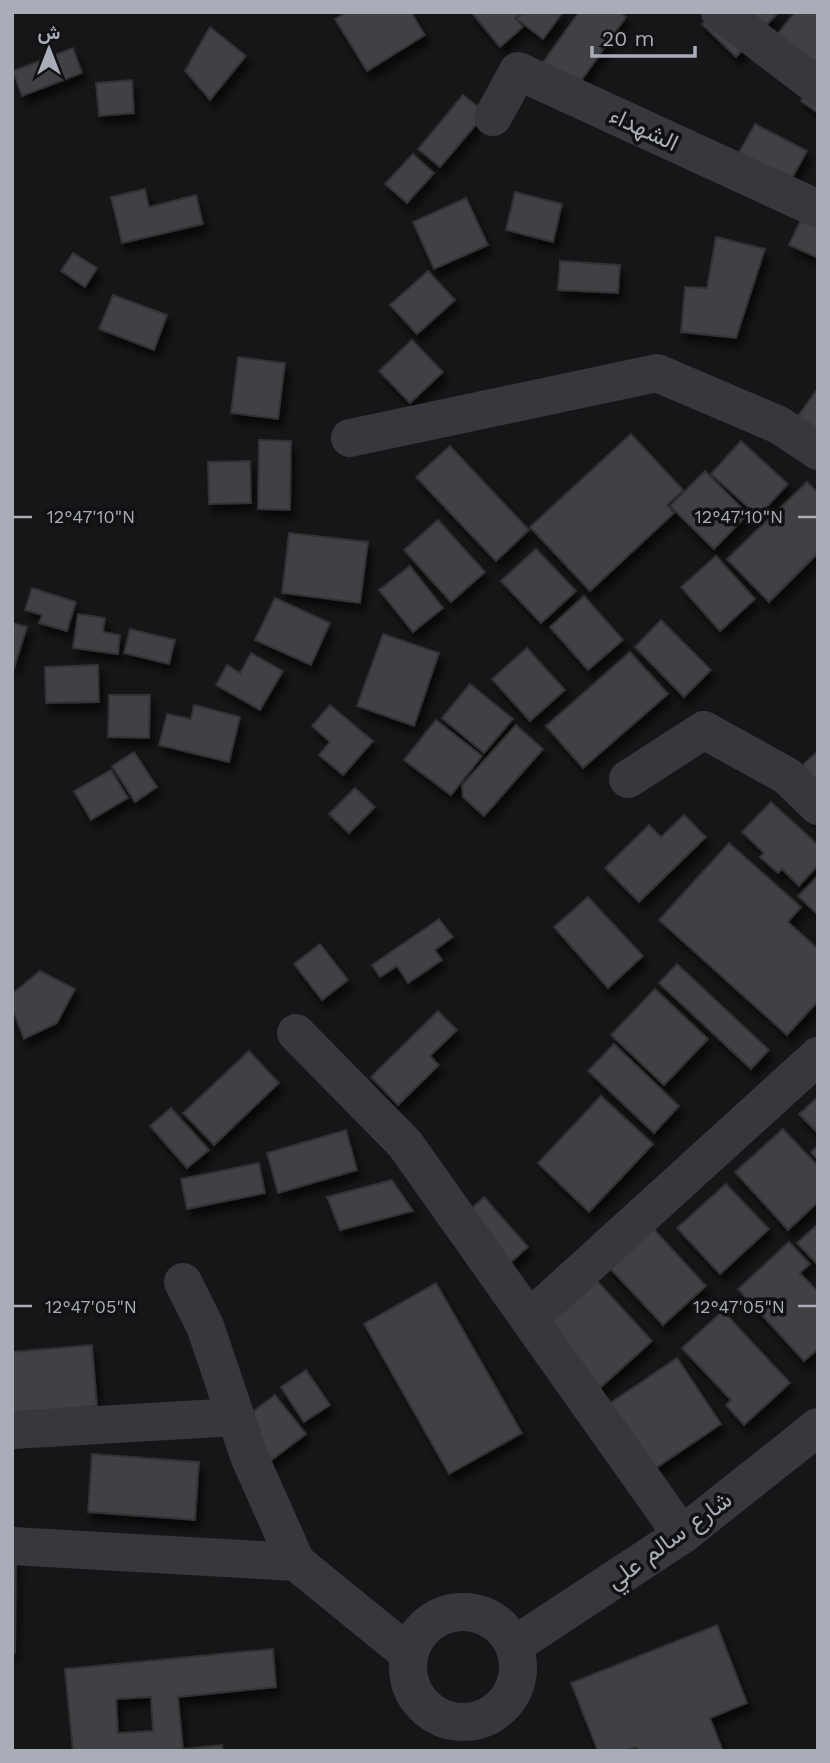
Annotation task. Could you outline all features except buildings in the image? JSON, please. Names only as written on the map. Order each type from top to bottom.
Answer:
[{"type":"street","points":[[720,12],[818,88]]},
{"type":"street","name":"الشهداء","points":[[492,117],[518,71],[818,209]]},
{"type":"street","points":[[350,438],[657,373],[779,425],[818,451]]},
{"type":"street","points":[[628,779],[704,730],[787,776],[818,806]]},
{"type":"street","points":[[296,1032],[405,1144],[682,1535]]},
{"type":"street","points":[[529,1319],[818,1056]]},
{"type":"street","points":[[183,1282],[205,1326],[249,1456],[296,1562],[409,1654]]},
{"type":"street","points":[[12,1430],[236,1417]]},
{"type":"street","name":"شارع سالم علي","points":[[515,1645],[682,1535],[818,1427]]},
{"type":"street","points":[[12,1546],[296,1562]]},
{"type":"street","points":[[458,1612],[481,1615],[501,1627],[515,1645],[519,1668],[514,1691],[499,1709],[459,1736],[417,1698],[408,1677],[409,1654],[419,1633],[436,1618],[458,1612]]}]
